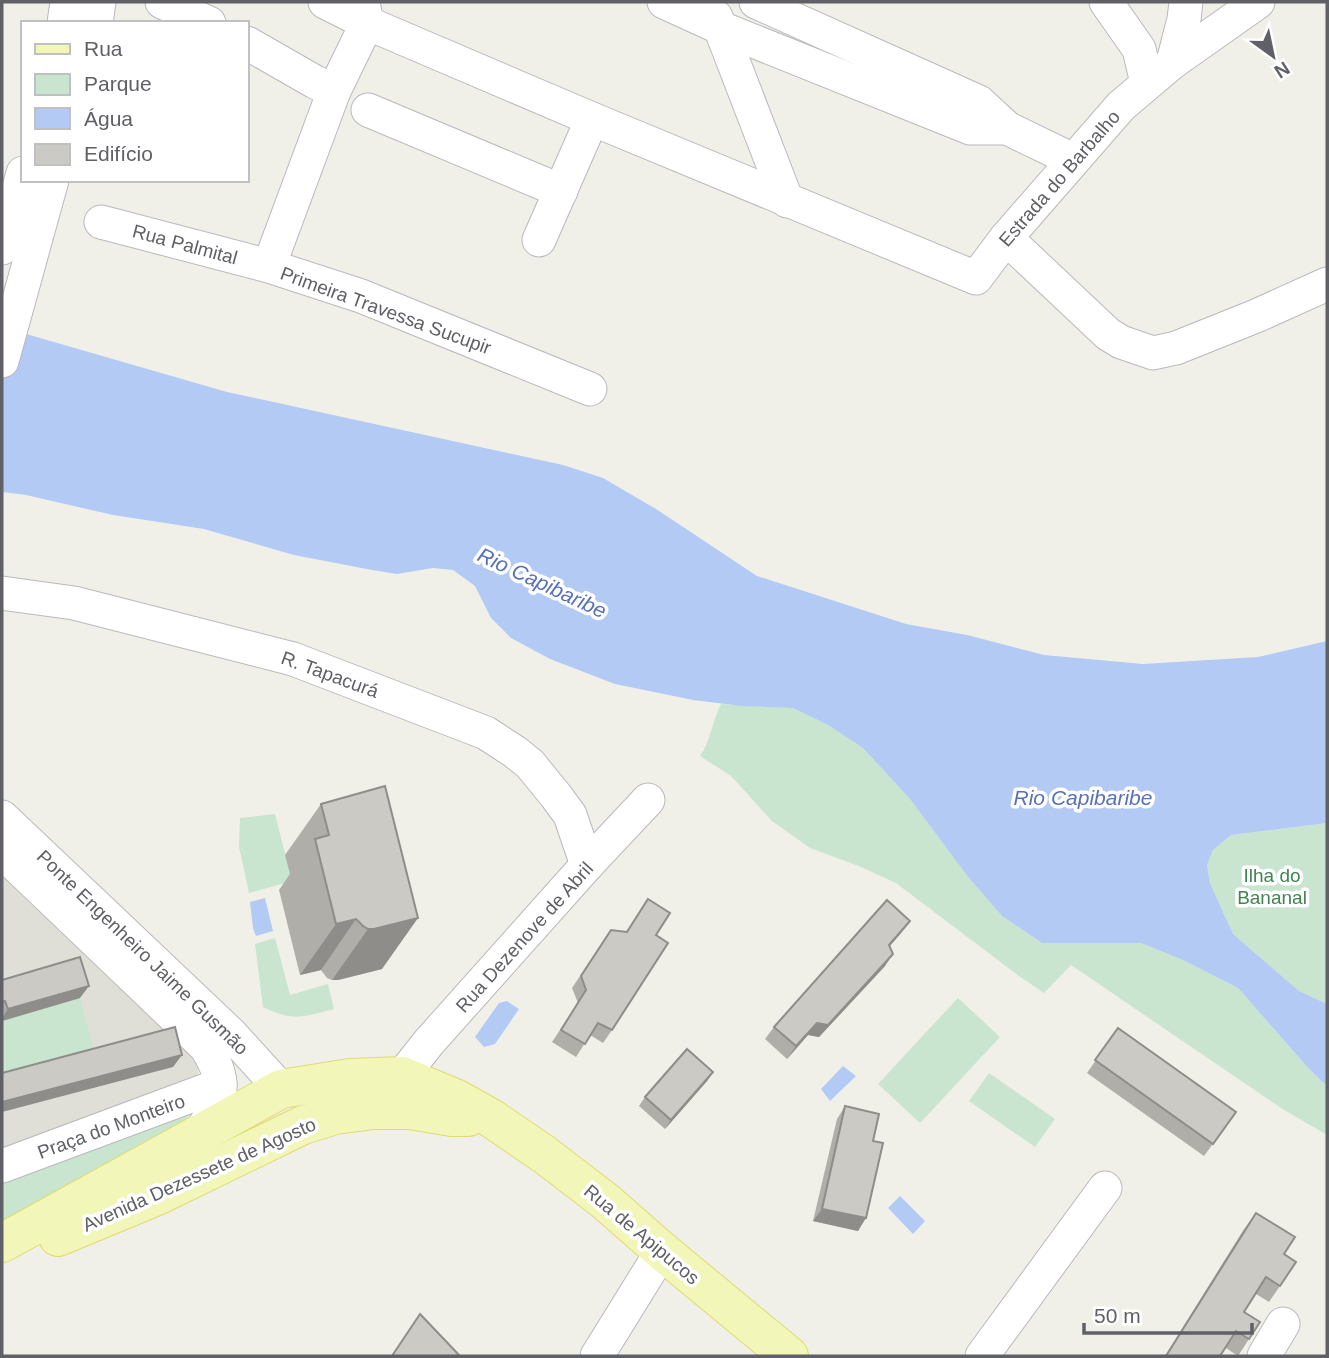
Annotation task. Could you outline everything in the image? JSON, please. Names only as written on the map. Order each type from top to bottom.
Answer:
[{"type":"main road","name":"Avenida Dezessete de Agosto","points":[[2,1243],[281,1089],[350,1078],[402,1076],[457,1099],[491,1118]]},
{"type":"main road","points":[[157,1196],[168,1181],[264,1111],[281,1089]]},
{"type":"main road","name":"Avenida Dezessete de Agosto","points":[[2,1258],[157,1196],[303,1125],[335,1115],[374,1110],[410,1110],[491,1118]]},
{"type":"main road","name":"Rua de Apipucos","points":[[491,1118],[606,1200],[662,1251],[789,1356]]},
{"type":"street","points":[[96,21],[99,2]]},
{"type":"street","points":[[162,2],[205,21]]},
{"type":"street","points":[[325,2],[365,12],[592,119],[787,201]]},
{"type":"street","points":[[664,2],[715,15],[970,128],[1007,128]]},
{"type":"street","points":[[1106,2],[1139,49],[1147,83]]},
{"type":"street","points":[[1173,62],[1186,2]]},
{"type":"street","name":"Estrada do Barbalho","points":[[787,201],[976,278],[1006,238],[1121,106],[1173,62],[1258,2]]},
{"type":"street","points":[[715,15],[761,3],[979,102],[1007,128],[1073,160]]},
{"type":"street","name":"Primeira Travessa Sucupir","points":[[365,12],[269,266],[361,296],[590,389]]},
{"type":"street","points":[[715,15],[787,201]]},
{"type":"street","points":[[248,44],[334,91]]},
{"type":"street","points":[[368,110],[561,191]]},
{"type":"street","points":[[539,240],[592,119]]},
{"type":"street","points":[[2,248],[21,180]]},
{"type":"street","points":[[2,361],[51,182]]},
{"type":"street","name":"Rua Palmital","points":[[101,222],[269,266]]},
{"type":"street","points":[[1006,238],[1108,334],[1121,342],[1153,353],[1176,348],[1327,284]]},
{"type":"street","name":"R. Tapacurá","points":[[2,593],[74,603],[293,659],[486,733],[530,764],[556,796],[570,815],[587,865]]},
{"type":"street","name":"Rua Dezenove de Abril","points":[[402,1076],[429,1042],[648,800]]},
{"type":"street","name":"Ponte Engenheiro Jaime Gusmão","points":[[2,817],[218,1041],[216,1066],[220,1085]]},
{"type":"street","name":"Ponte Engenheiro Jaime Gusmão","points":[[2,852],[218,1041],[281,1089]]},
{"type":"street","points":[[197,1137],[214,1112],[220,1095],[220,1085]]},
{"type":"street","name":"Praça do Monteiro","points":[[2,1166],[220,1085]]},
{"type":"street","points":[[982,1356],[1105,1188]]},
{"type":"street","points":[[597,1356],[662,1251]]},
{"type":"street","points":[[1264,1356],[1283,1324]]},
{"type":"shaded area","points":[[2,869],[198,1052],[198,1089],[2,1161]]},
{"type":"green space","points":[[721,704],[793,708],[828,725],[863,748],[910,799],[968,877],[1002,916],[1042,943],[1141,943],[1183,960],[1238,988],[1327,1086],[1327,1135],[1281,1108],[1071,965],[1044,993],[896,883],[810,848],[772,821],[731,776],[700,756]]},
{"type":"green space","points":[[275,814],[292,881],[249,893],[239,847],[240,818]]},
{"type":"green space","name":"Ilha do Bananal","points":[[1327,823],[1327,1004],[1299,991],[1233,934],[1210,883],[1207,865],[1213,850],[1231,835]]},
{"type":"green space","points":[[275,938],[290,995],[328,984],[334,1009],[298,1017],[283,1015],[263,1007],[255,944]]},
{"type":"green space","points":[[80,998],[95,1055],[7,1081],[2,1064],[2,1021]]},
{"type":"green space","points":[[958,998],[1000,1037],[920,1123],[878,1084]]},
{"type":"green space","points":[[989,1073],[1055,1119],[1035,1147],[969,1101]]},
{"type":"green space","points":[[196,1105],[183,1124],[2,1232],[2,1166]]},
{"type":"water","name":"Rio Capibaribe","points":[[2,327],[227,392],[563,465],[603,478],[656,509],[757,576],[906,624],[967,635],[1044,655],[1143,664],[1258,657],[1327,641],[1327,823],[1231,835],[1213,850],[1207,865],[1210,883],[1233,934],[1299,991],[1327,1004],[1327,1086],[1238,988],[1183,960],[1141,943],[1042,943],[1002,916],[968,877],[910,799],[863,748],[828,725],[793,708],[693,700],[615,684],[550,659],[511,638],[491,618],[475,586],[453,570],[433,568],[397,574],[372,570],[294,555],[204,529],[113,515],[2,492]]},
{"type":"water","points":[[265,898],[273,931],[256,936],[250,902]]},
{"type":"water","points":[[507,1001],[519,1009],[495,1044],[484,1047],[475,1037],[499,1003]]},
{"type":"water","points":[[843,1066],[856,1076],[830,1101],[821,1089]]},
{"type":"water","points":[[900,1196],[925,1221],[913,1234],[888,1208]]},
{"type":"building","points":[[385,786],[418,918],[374,929],[368,929],[356,919],[336,924],[315,839],[329,835],[321,804]]},
{"type":"building","points":[[648,899],[670,913],[656,935],[668,943],[612,1030],[598,1023],[585,1044],[561,1030],[586,990],[581,976],[611,930],[627,932]]},
{"type":"building","points":[[887,900],[910,921],[889,945],[893,954],[828,1025],[817,1023],[796,1046],[774,1027]]},
{"type":"building","points":[[80,957],[89,986],[8,1009],[5,1001],[2,1002],[2,980]]},
{"type":"building","points":[[175,1027],[182,1055],[2,1102],[2,1073]]},
{"type":"building","points":[[1118,1028],[1236,1112],[1213,1144],[1095,1060]]},
{"type":"building","points":[[687,1049],[713,1072],[671,1120],[645,1097]]},
{"type":"building","points":[[845,1106],[879,1114],[873,1141],[883,1143],[866,1218],[822,1209]]},
{"type":"building","points":[[1256,1213],[1295,1237],[1284,1254],[1296,1262],[1280,1286],[1266,1277],[1244,1312],[1260,1322],[1249,1339],[1236,1331],[1220,1356],[1166,1356]]},
{"type":"building","points":[[420,1314],[460,1356],[392,1356]]}]
